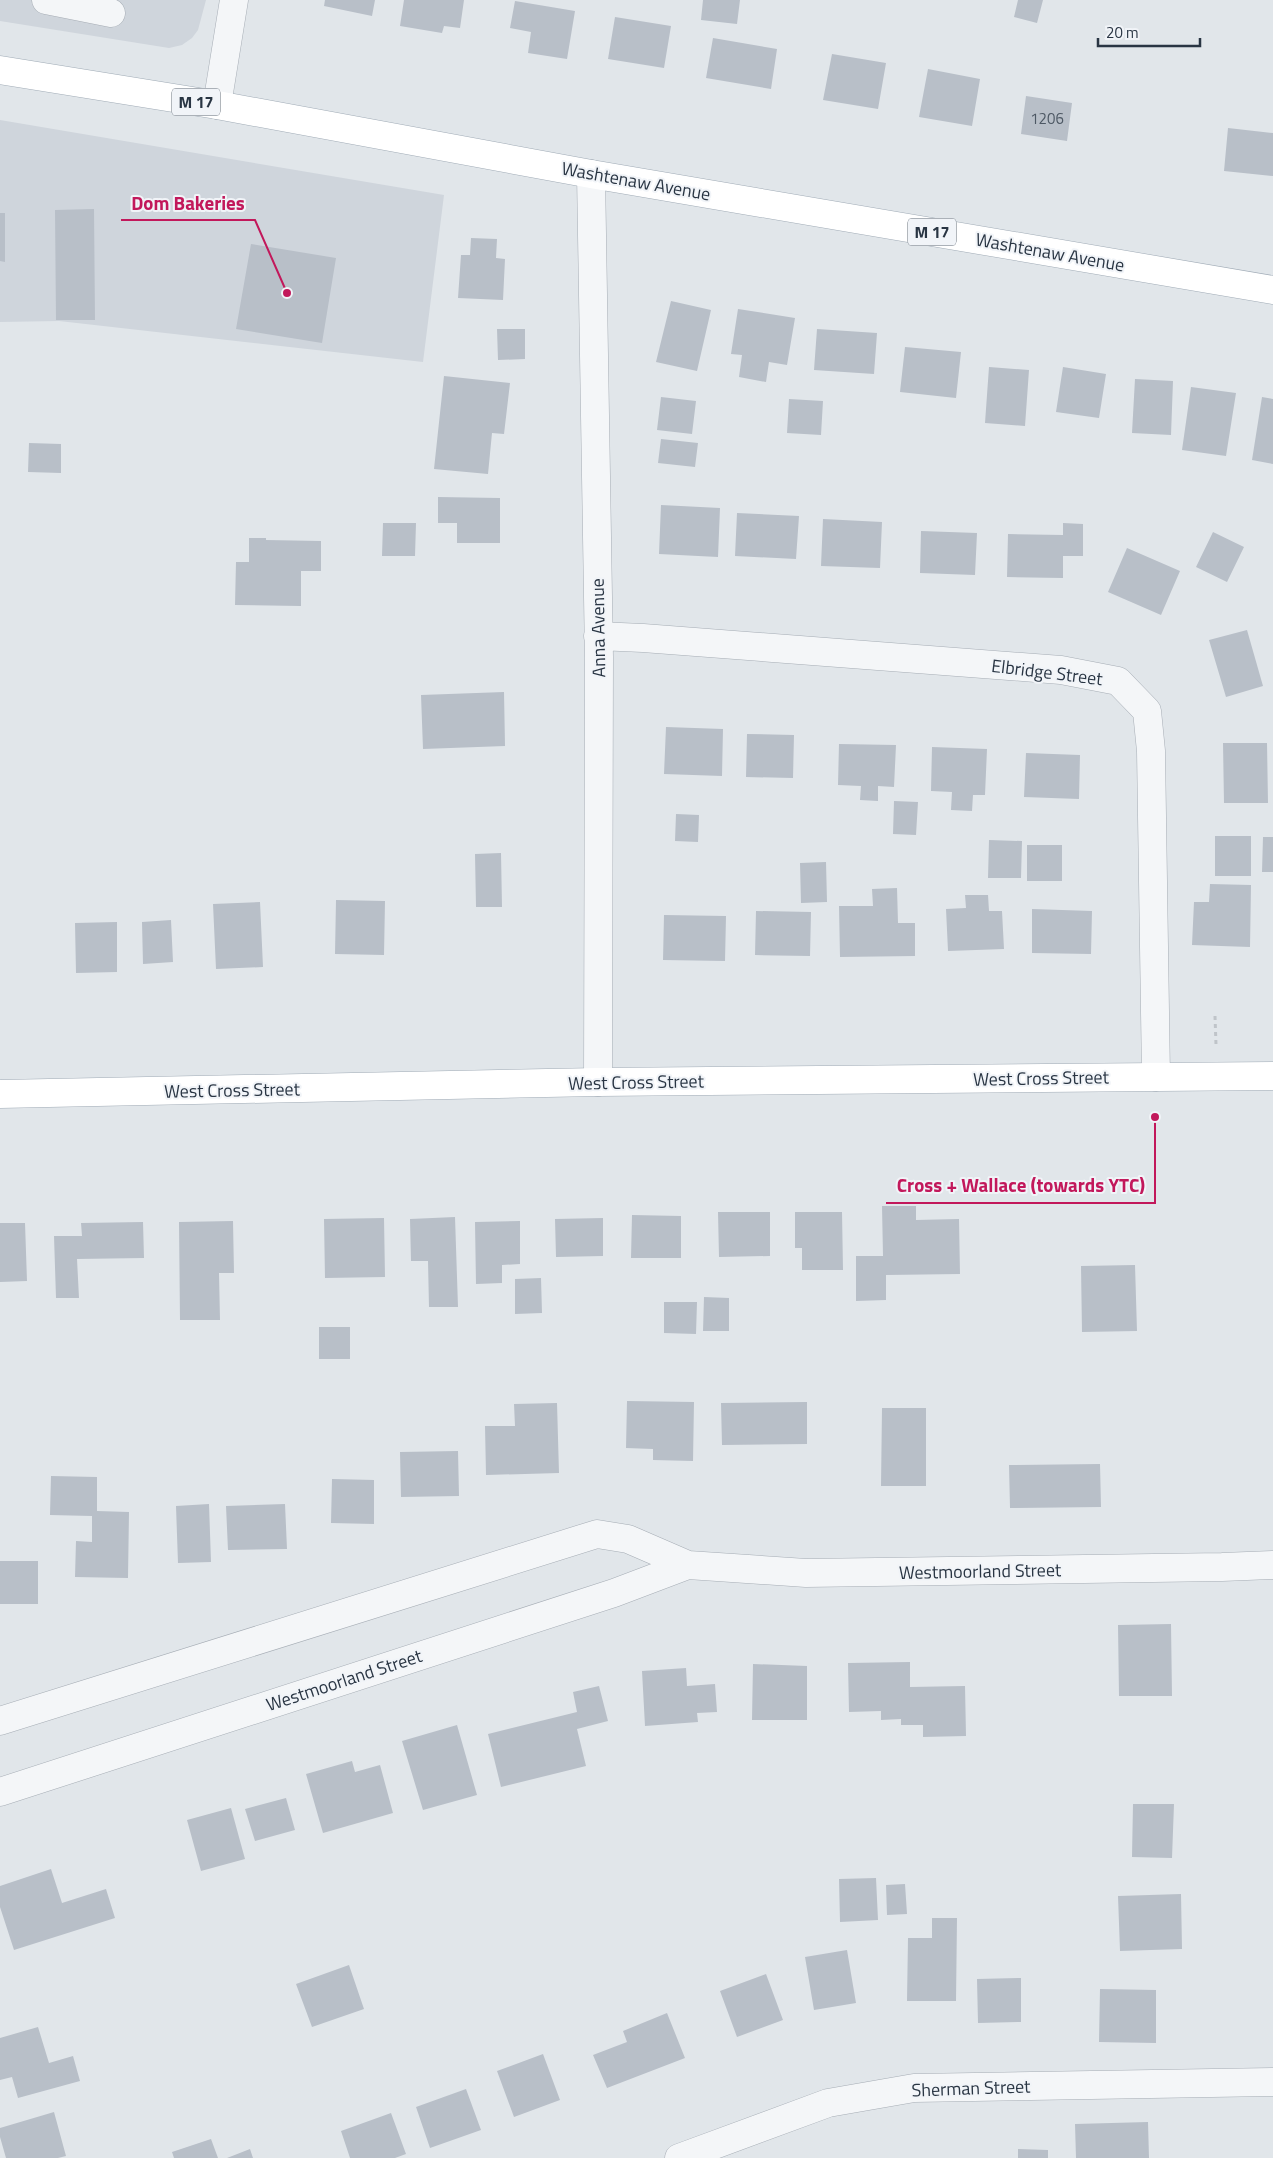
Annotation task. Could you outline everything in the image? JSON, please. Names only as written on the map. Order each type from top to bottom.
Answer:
[{"type":"main road","name":"Washtenaw Avenue","points":[[0,70],[217,105],[590,174],[1273,290]]},
{"type":"main road","name":"West Cross Street","points":[[0,1094],[598,1082],[1273,1076]]},
{"type":"street","points":[[46,0],[111,13]]},
{"type":"street","points":[[217,105],[234,0]]},
{"type":"street","name":"Anna Avenue","points":[[590,174],[598,636],[598,1082]]},
{"type":"street","name":"Elbridge Street","points":[[598,636],[1051,669],[1118,681],[1147,711],[1150,751],[1156,1077]]},
{"type":"street","name":"Westmoorland Street","points":[[0,1721],[597,1534],[628,1539],[688,1565],[806,1573],[1273,1565]]},
{"type":"street","name":"Westmoorland Street","points":[[0,1792],[614,1593],[688,1565]]},
{"type":"street","name":"Sherman Street","points":[[679,2158],[828,2103],[914,2088],[1273,2082]]},
{"type":"path","points":[[1215,1016],[1216,1046]]},
{"type":"shaded area","points":[[0,0],[206,0],[198,30],[192,38],[182,45],[169,48],[0,21]]},
{"type":"shaded area","points":[[0,120],[444,195],[423,362],[59,321],[0,322]]},
{"type":"building","points":[[325,0],[375,0],[372,16],[324,6]]},
{"type":"building","points":[[404,0],[464,0],[460,28],[444,26],[442,33],[400,26]]},
{"type":"building","points":[[703,0],[740,0],[737,24],[701,20]]},
{"type":"building","points":[[1018,0],[1043,0],[1037,23],[1014,17]]},
{"type":"building","points":[[515,1],[575,11],[567,59],[528,53],[531,32],[510,28]]},
{"type":"building","points":[[615,17],[671,26],[664,68],[608,59]]},
{"type":"building","points":[[713,38],[777,49],[771,89],[706,78]]},
{"type":"building","points":[[832,54],[886,63],[878,109],[823,100]]},
{"type":"building","points":[[928,69],[980,79],[972,126],[919,117]]},
{"type":"building","points":[[1026,96],[1072,103],[1067,141],[1021,134]]},
{"type":"building","points":[[1228,128],[1273,133],[1273,176],[1224,171]]},
{"type":"building","points":[[94,209],[95,320],[56,320],[55,210]]},
{"type":"building","points":[[0,213],[5,213],[5,262],[0,261]]},
{"type":"building","points":[[471,238],[497,239],[496,258],[505,259],[503,300],[458,298],[461,255],[470,255]]},
{"type":"building","points":[[251,244],[336,258],[322,343],[236,329]]},
{"type":"building","points":[[671,301],[711,310],[697,371],[656,362]]},
{"type":"building","points":[[738,309],[795,318],[787,365],[769,362],[766,382],[739,377],[742,355],[731,354]]},
{"type":"building","points":[[497,329],[525,329],[525,359],[498,360]]},
{"type":"building","points":[[817,329],[877,333],[874,374],[814,370]]},
{"type":"building","points":[[905,347],[961,352],[956,398],[900,392]]},
{"type":"building","points":[[989,367],[1029,370],[1025,426],[985,423]]},
{"type":"building","points":[[1063,367],[1106,374],[1099,418],[1056,412]]},
{"type":"building","points":[[444,376],[510,383],[504,434],[492,433],[488,474],[434,469]]},
{"type":"building","points":[[1135,379],[1173,381],[1171,435],[1132,433]]},
{"type":"building","points":[[1191,387],[1236,393],[1226,456],[1182,450]]},
{"type":"building","points":[[661,397],[696,401],[692,434],[657,430]]},
{"type":"building","points":[[1262,397],[1273,399],[1273,464],[1252,460]]},
{"type":"building","points":[[789,399],[823,401],[821,435],[787,433]]},
{"type":"building","points":[[661,439],[698,443],[695,467],[658,463]]},
{"type":"building","points":[[29,443],[61,444],[61,473],[28,472]]},
{"type":"building","points":[[438,497],[500,498],[500,543],[457,543],[457,523],[438,523]]},
{"type":"building","points":[[661,505],[720,508],[718,557],[659,554]]},
{"type":"building","points":[[737,513],[799,516],[796,559],[735,556]]},
{"type":"building","points":[[823,519],[882,522],[880,568],[821,566]]},
{"type":"building","points":[[383,523],[416,523],[415,556],[382,556]]},
{"type":"building","points":[[1063,523],[1083,524],[1083,556],[1063,556],[1063,578],[1007,577],[1008,534],[1063,535]]},
{"type":"building","points":[[921,531],[977,533],[975,575],[920,573]]},
{"type":"building","points":[[1213,532],[1244,547],[1227,582],[1196,567]]},
{"type":"building","points":[[249,538],[321,541],[321,571],[301,571],[301,606],[235,605],[236,562],[249,562]]},
{"type":"building","points":[[1127,548],[1180,571],[1161,615],[1108,592]]},
{"type":"building","points":[[1247,630],[1263,686],[1226,697],[1209,640]]},
{"type":"building","points":[[504,692],[505,746],[423,749],[421,695]]},
{"type":"building","points":[[666,727],[723,729],[722,776],[664,774]]},
{"type":"building","points":[[747,734],[794,735],[793,778],[746,777]]},
{"type":"building","points":[[1223,743],[1267,743],[1268,803],[1224,803]]},
{"type":"building","points":[[839,744],[896,745],[894,787],[878,786],[878,801],[860,800],[861,786],[838,785]]},
{"type":"building","points":[[932,747],[987,749],[985,795],[973,795],[972,811],[951,810],[952,792],[931,791]]},
{"type":"building","points":[[1026,753],[1080,755],[1079,799],[1024,797]]},
{"type":"building","points":[[894,801],[918,802],[916,835],[893,834]]},
{"type":"building","points":[[676,814],[699,815],[698,842],[675,841]]},
{"type":"building","points":[[1215,836],[1251,836],[1251,876],[1215,876]]},
{"type":"building","points":[[1263,837],[1273,837],[1273,872],[1262,872]]},
{"type":"building","points":[[989,840],[1022,841],[1021,878],[988,878]]},
{"type":"building","points":[[1027,845],[1062,845],[1062,881],[1027,881]]},
{"type":"building","points":[[501,853],[502,907],[476,907],[475,854]]},
{"type":"building","points":[[826,862],[827,902],[801,903],[800,863]]},
{"type":"building","points":[[1210,884],[1251,885],[1250,947],[1192,945],[1194,902],[1209,902]]},
{"type":"building","points":[[897,888],[898,923],[915,923],[915,956],[840,957],[839,906],[873,906],[872,889]]},
{"type":"building","points":[[965,895],[988,895],[989,911],[1002,911],[1004,949],[948,951],[946,909],[966,908]]},
{"type":"building","points":[[336,900],[385,901],[384,955],[335,954]]},
{"type":"building","points":[[260,902],[263,967],[216,969],[213,904]]},
{"type":"building","points":[[1032,909],[1092,911],[1091,954],[1032,953]]},
{"type":"building","points":[[756,911],[811,912],[810,956],[755,955]]},
{"type":"building","points":[[664,915],[726,916],[725,961],[663,960]]},
{"type":"building","points":[[171,920],[173,962],[143,964],[142,922]]},
{"type":"building","points":[[117,922],[117,972],[76,973],[75,923]]},
{"type":"building","points":[[882,1206],[916,1206],[916,1220],[959,1219],[960,1274],[886,1275],[886,1300],[856,1301],[856,1256],[883,1256]]},
{"type":"building","points":[[718,1212],[770,1212],[770,1256],[719,1257]]},
{"type":"building","points":[[795,1212],[842,1212],[843,1270],[802,1270],[802,1248],[795,1248]]},
{"type":"building","points":[[632,1215],[681,1216],[681,1258],[631,1258]]},
{"type":"building","points":[[455,1217],[458,1307],[429,1307],[428,1261],[411,1261],[410,1219]]},
{"type":"building","points":[[384,1218],[385,1277],[325,1278],[324,1219]]},
{"type":"building","points":[[603,1218],[603,1256],[556,1257],[555,1219]]},
{"type":"building","points":[[233,1221],[234,1273],[219,1273],[220,1320],[180,1320],[179,1222]]},
{"type":"building","points":[[520,1221],[520,1264],[502,1265],[502,1283],[476,1284],[475,1222]]},
{"type":"building","points":[[143,1222],[144,1258],[77,1259],[79,1298],[56,1298],[54,1236],[82,1236],[81,1223]]},
{"type":"building","points":[[0,1223],[25,1223],[27,1281],[0,1282]]},
{"type":"building","points":[[1135,1265],[1137,1331],[1082,1332],[1081,1266]]},
{"type":"building","points":[[541,1278],[542,1313],[515,1314],[515,1279]]},
{"type":"building","points":[[704,1297],[729,1298],[729,1331],[703,1331]]},
{"type":"building","points":[[664,1302],[697,1302],[696,1334],[664,1333]]},
{"type":"building","points":[[319,1327],[350,1327],[350,1359],[319,1359]]},
{"type":"building","points":[[627,1401],[694,1402],[693,1461],[653,1460],[653,1449],[626,1448]]},
{"type":"building","points":[[807,1402],[807,1444],[722,1445],[721,1403]]},
{"type":"building","points":[[557,1403],[559,1473],[486,1475],[485,1426],[515,1426],[514,1404]]},
{"type":"building","points":[[882,1408],[926,1408],[926,1486],[881,1486]]},
{"type":"building","points":[[458,1451],[459,1496],[401,1497],[400,1452]]},
{"type":"building","points":[[1100,1464],[1101,1507],[1010,1508],[1009,1465]]},
{"type":"building","points":[[51,1476],[97,1477],[97,1511],[129,1512],[128,1578],[75,1577],[76,1541],[92,1542],[92,1516],[50,1515]]},
{"type":"building","points":[[332,1479],[374,1480],[374,1524],[331,1523]]},
{"type":"building","points":[[209,1504],[211,1562],[178,1563],[176,1506]]},
{"type":"building","points":[[285,1504],[287,1549],[228,1550],[226,1506]]},
{"type":"building","points":[[0,1561],[38,1561],[38,1604],[0,1604]]},
{"type":"building","points":[[1171,1624],[1172,1696],[1119,1696],[1118,1625]]},
{"type":"building","points":[[910,1662],[910,1687],[965,1686],[966,1736],[923,1737],[923,1725],[901,1725],[901,1719],[881,1720],[881,1711],[849,1712],[848,1663]]},
{"type":"building","points":[[753,1664],[807,1666],[807,1720],[752,1720]]},
{"type":"building","points":[[686,1668],[687,1686],[715,1684],[717,1712],[697,1713],[698,1722],[645,1726],[642,1671]]},
{"type":"building","points":[[599,1686],[608,1721],[577,1729],[586,1766],[501,1787],[488,1734],[577,1712],[573,1692]]},
{"type":"building","points":[[457,1725],[477,1795],[423,1810],[402,1741]]},
{"type":"building","points":[[352,1761],[355,1772],[380,1765],[393,1813],[323,1833],[306,1774]]},
{"type":"building","points":[[286,1798],[295,1830],[255,1841],[245,1809]]},
{"type":"building","points":[[1133,1804],[1174,1804],[1172,1858],[1132,1857]]},
{"type":"building","points":[[231,1808],[245,1859],[201,1871],[187,1820]]},
{"type":"building","points":[[51,1869],[62,1903],[106,1889],[115,1918],[14,1950],[0,1907],[0,1886]]},
{"type":"building","points":[[876,1878],[878,1920],[840,1922],[839,1879]]},
{"type":"building","points":[[905,1884],[907,1914],[887,1915],[886,1885]]},
{"type":"building","points":[[1181,1894],[1182,1949],[1120,1951],[1118,1896]]},
{"type":"building","points":[[932,1918],[957,1918],[956,2001],[907,2001],[908,1938],[932,1938]]},
{"type":"building","points":[[847,1950],[856,2003],[814,2010],[805,1957]]},
{"type":"building","points":[[349,1965],[364,2009],[312,2027],[296,1984]]},
{"type":"building","points":[[766,1974],[783,2020],[737,2037],[720,1991]]},
{"type":"building","points":[[1021,1978],[1021,2022],[978,2023],[977,1979]]},
{"type":"building","points":[[1100,1989],[1156,1990],[1156,2043],[1099,2042]]},
{"type":"building","points":[[667,2013],[685,2058],[607,2088],[593,2055],[627,2042],[623,2031]]},
{"type":"building","points":[[38,2027],[49,2063],[73,2056],[80,2081],[18,2098],[12,2077],[0,2080],[0,2038]]},
{"type":"building","points":[[543,2054],[560,2100],[514,2117],[497,2071]]},
{"type":"building","points":[[466,2089],[481,2130],[430,2148],[416,2107]]},
{"type":"building","points":[[54,2112],[66,2156],[58,2158],[6,2158],[0,2137],[0,2128]]},
{"type":"building","points":[[391,2113],[406,2154],[395,2158],[350,2158],[341,2131]]},
{"type":"building","points":[[1148,2122],[1149,2158],[1076,2158],[1075,2124]]},
{"type":"building","points":[[211,2139],[218,2158],[174,2158],[172,2152]]},
{"type":"building","points":[[250,2149],[253,2158],[227,2158]]},
{"type":"building","points":[[1018,2149],[1048,2150],[1048,2158],[1018,2158]]},
{"type":"place","name":"Dom Bakeries","points":[[287,293]]},
{"type":"place","name":"Cross + Wallace (towards YTC)","points":[[1155,1117]]}]
